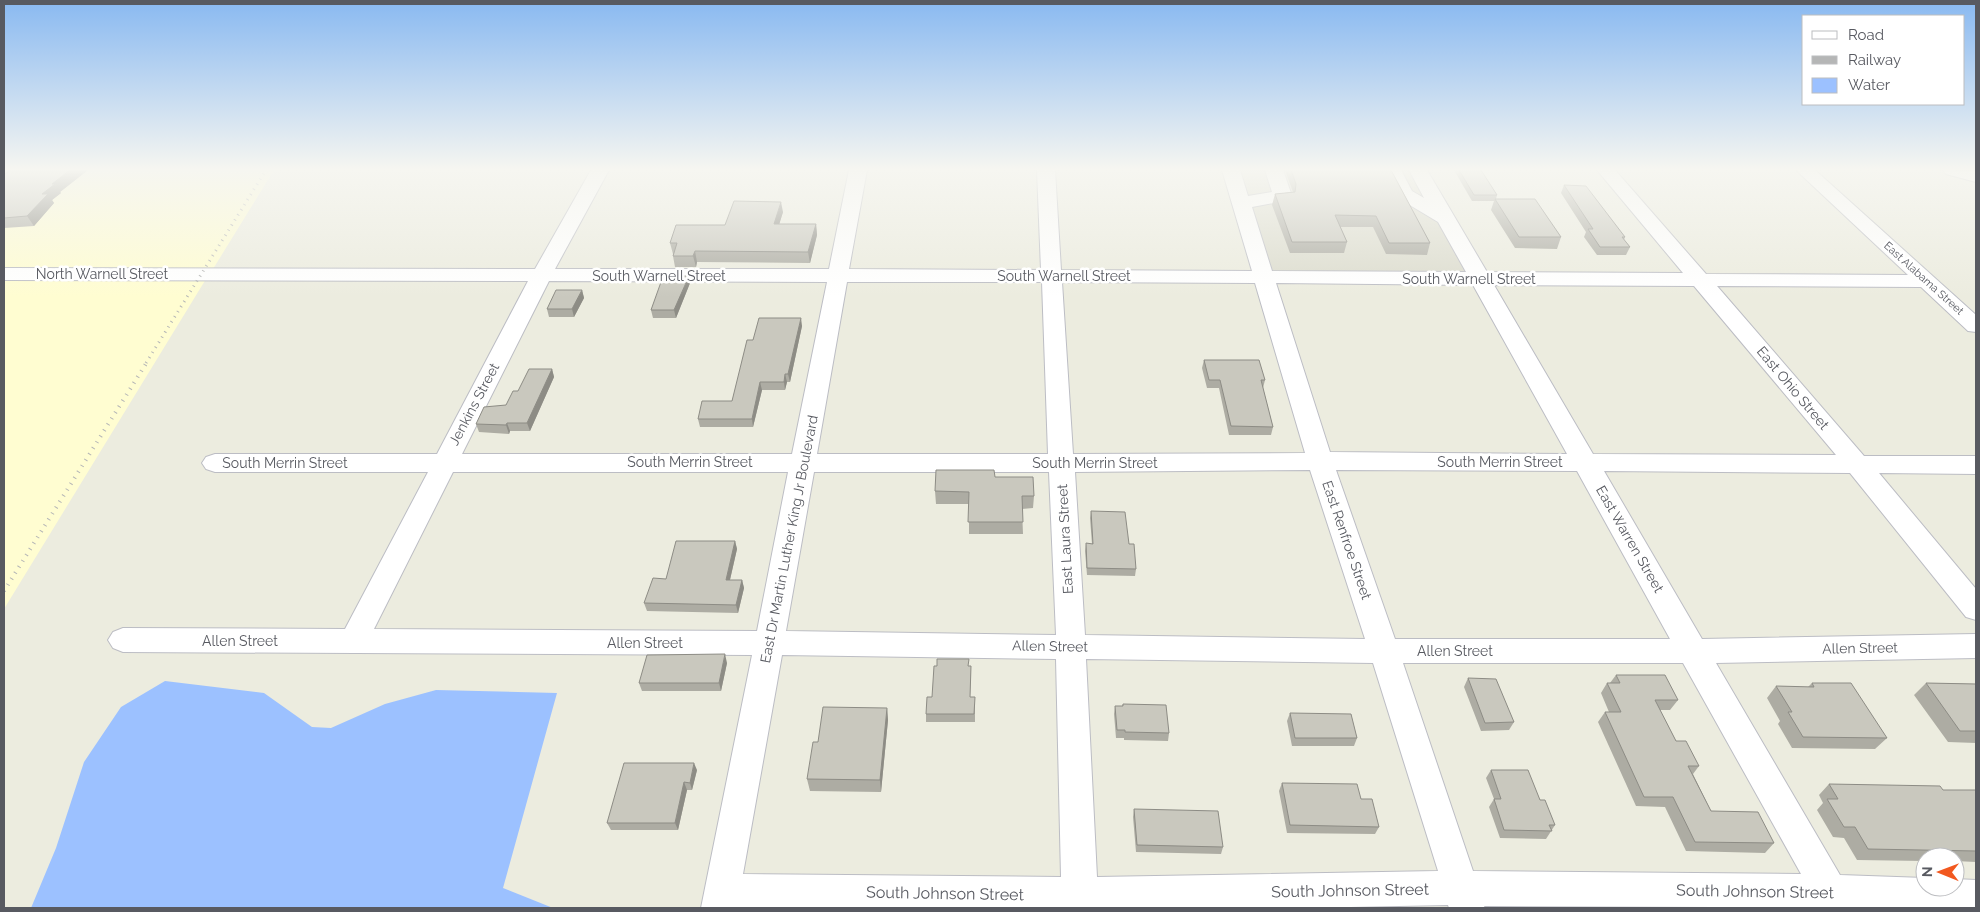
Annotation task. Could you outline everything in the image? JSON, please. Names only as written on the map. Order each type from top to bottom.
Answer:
[{"type":"street","name":"Jenkins Street","points":[[353,642],[443,463],[576,213]]},
{"type":"street","name":"East Dr Martin Luther King Jr Boulevard","points":[[721,900],[850,213]]},
{"type":"street","name":"East Laura Street","points":[[1049,213],[1071,646],[1080,901]]},
{"type":"street","name":"East Renfroe Street","points":[[1245,213],[1320,461],[1384,650],[1464,898]]},
{"type":"street","points":[[1436,213],[1447,219]]},
{"type":"street","name":"East Warren Street","points":[[1443,213],[1483,279],[1835,900]]},
{"type":"street","name":"East Ohio Street","points":[[1643,213],[1858,465],[1976,609]]},
{"type":"street","name":"East Alabama Street","points":[[1851,213],[1976,326]]},
{"type":"street","name":"North Warnell Street","points":[[4,274],[201,274]]},
{"type":"street","name":"South Warnell Street","points":[[201,274],[1926,281]]},
{"type":"street","name":"South Merrin Street","points":[[215,463],[1061,463],[1320,461],[1976,466]]},
{"type":"street","name":"Allen Street","points":[[124,640],[768,643],[1384,650],[1694,651],[1976,646]]},
{"type":"street","name":"South Johnson Street","points":[[721,900],[1080,901],[1464,898],[1835,900],[1976,897]]},
{"type":"shaded area","points":[[4,213],[248,213],[213,269],[4,269]]},
{"type":"shaded area","points":[[1245,213],[1443,213],[1483,279],[1266,278]]},
{"type":"shaded area","points":[[4,279],[206,279],[4,609]]},
{"type":"water","points":[[165,681],[264,693],[312,727],[331,728],[385,704],[436,690],[557,693],[503,888],[553,908],[31,908],[56,848],[84,762],[121,707]]},
{"type":"building","points":[[4,213],[30,213],[27,216],[4,218]]},
{"type":"building","points":[[730,213],[778,213],[774,224],[816,224],[808,252],[695,251],[693,256],[673,256],[677,243],[670,243],[676,225],[725,225]]},
{"type":"building","points":[[1282,213],[1414,213],[1430,243],[1389,243],[1376,216],[1335,215],[1347,242],[1292,242]]},
{"type":"building","points":[[1504,213],[1544,213],[1561,237],[1519,237]]},
{"type":"building","points":[[1582,213],[1606,213],[1625,237],[1622,237],[1630,247],[1600,247],[1588,229],[1593,229]]},
{"type":"building","points":[[668,276],[689,276],[674,310],[651,310],[661,282],[666,282]]},
{"type":"building","points":[[556,290],[582,290],[572,309],[547,309]]},
{"type":"building","points":[[759,318],[801,318],[788,374],[785,374],[784,382],[760,382],[752,419],[698,419],[702,401],[732,401],[747,340],[753,340]]},
{"type":"building","points":[[1204,360],[1259,360],[1265,380],[1261,380],[1273,427],[1231,426],[1220,380],[1209,380]]},
{"type":"building","points":[[529,369],[552,369],[527,423],[507,423],[506,425],[476,424],[484,407],[506,405],[513,391],[518,391]]},
{"type":"building","points":[[936,470],[994,470],[995,477],[1033,477],[1034,496],[1022,496],[1023,522],[968,522],[969,492],[935,491]]},
{"type":"building","points":[[1091,511],[1125,512],[1129,544],[1134,544],[1136,569],[1087,568],[1086,543],[1093,544]]},
{"type":"building","points":[[676,541],[735,541],[726,580],[742,580],[736,605],[644,603],[653,578],[666,579]]},
{"type":"building","points":[[725,654],[719,683],[639,683],[647,655]]},
{"type":"building","points":[[937,659],[969,659],[968,666],[971,666],[970,697],[975,697],[974,714],[926,714],[927,697],[932,697],[934,666],[937,666]]},
{"type":"building","points":[[1616,675],[1665,675],[1678,700],[1655,700],[1676,741],[1686,741],[1699,766],[1688,766],[1711,811],[1758,812],[1774,843],[1695,842],[1673,797],[1644,797],[1605,712],[1621,712],[1607,683],[1620,683]]},
{"type":"building","points":[[1468,678],[1496,679],[1514,722],[1485,723]]},
{"type":"building","points":[[1812,683],[1851,683],[1887,738],[1803,737],[1788,712],[1792,712],[1776,686],[1814,687]]},
{"type":"building","points":[[1926,683],[1976,684],[1976,731],[1960,731]]},
{"type":"building","points":[[1123,704],[1166,705],[1169,733],[1125,732],[1125,730],[1117,730],[1115,706],[1123,706]]},
{"type":"building","points":[[823,707],[887,708],[880,780],[807,779],[813,742],[818,742]]},
{"type":"building","points":[[1290,713],[1351,714],[1357,738],[1295,738]]},
{"type":"building","points":[[624,763],[694,763],[690,783],[684,782],[675,823],[607,823]]},
{"type":"building","points":[[1491,770],[1528,770],[1540,800],[1545,800],[1555,825],[1549,825],[1552,831],[1504,830],[1494,799],[1501,799]]},
{"type":"building","points":[[1282,783],[1357,784],[1361,799],[1372,799],[1379,827],[1290,825]]},
{"type":"building","points":[[1829,784],[1940,786],[1943,790],[1976,790],[1976,851],[1965,851],[1965,847],[1915,847],[1915,850],[1868,849],[1855,827],[1844,827],[1827,799],[1838,799]]},
{"type":"building","points":[[1134,809],[1218,811],[1223,847],[1137,845]]},
{"type":"railway","points":[[146,363],[240,213]]},
{"type":"railway","points":[[4,591],[147,362]]}]
